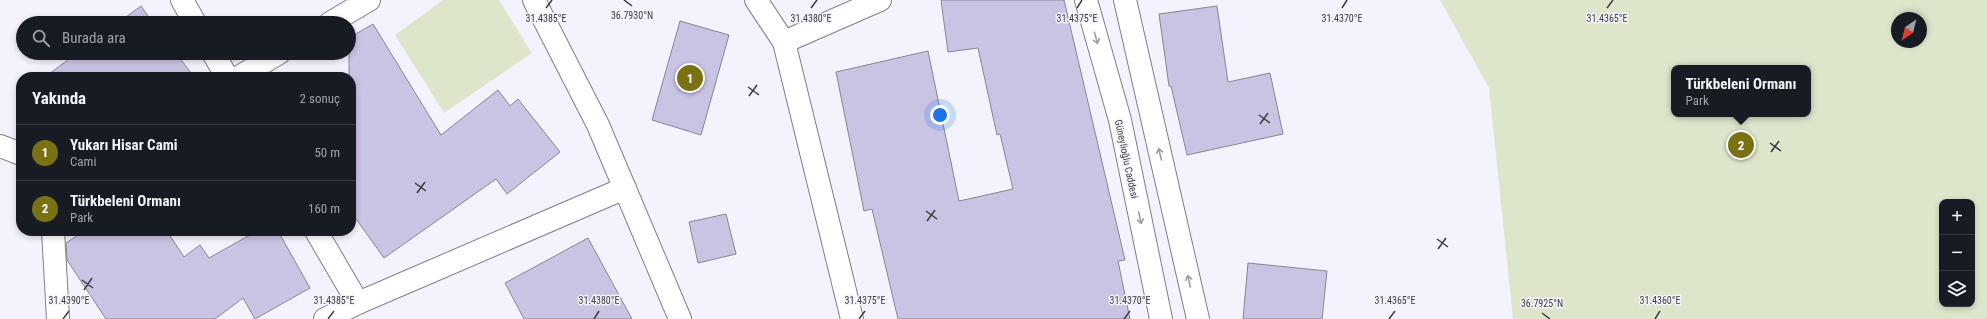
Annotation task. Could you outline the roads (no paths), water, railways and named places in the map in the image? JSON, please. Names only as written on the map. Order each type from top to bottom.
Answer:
[{"type":"street","points":[[182,0],[192,16]]},
{"type":"street","points":[[342,16],[369,0]]},
{"type":"street","points":[[534,0],[598,125],[680,319]]},
{"type":"street","points":[[756,0],[784,42],[852,319]]},
{"type":"street","points":[[784,42],[880,0]]},
{"type":"street","name":"Güneylioğlu Caddesi","points":[[1086,0],[1120,120],[1161,319]]},
{"type":"street","points":[[1125,0],[1198,319]]},
{"type":"street","points":[[217,60],[224,72]]},
{"type":"street","points":[[247,72],[267,60]]},
{"type":"street","points":[[0,146],[16,152]]},
{"type":"street","points":[[325,319],[358,303],[625,188]]},
{"type":"street","points":[[53,236],[58,319]]},
{"type":"street","points":[[319,236],[358,303]]},
{"type":"place","name":"Yukarı Hisar Cami","points":[[690,78]]},
{"type":"place","name":"Türkbeleni Ormanı","points":[[1741,145]]}]
